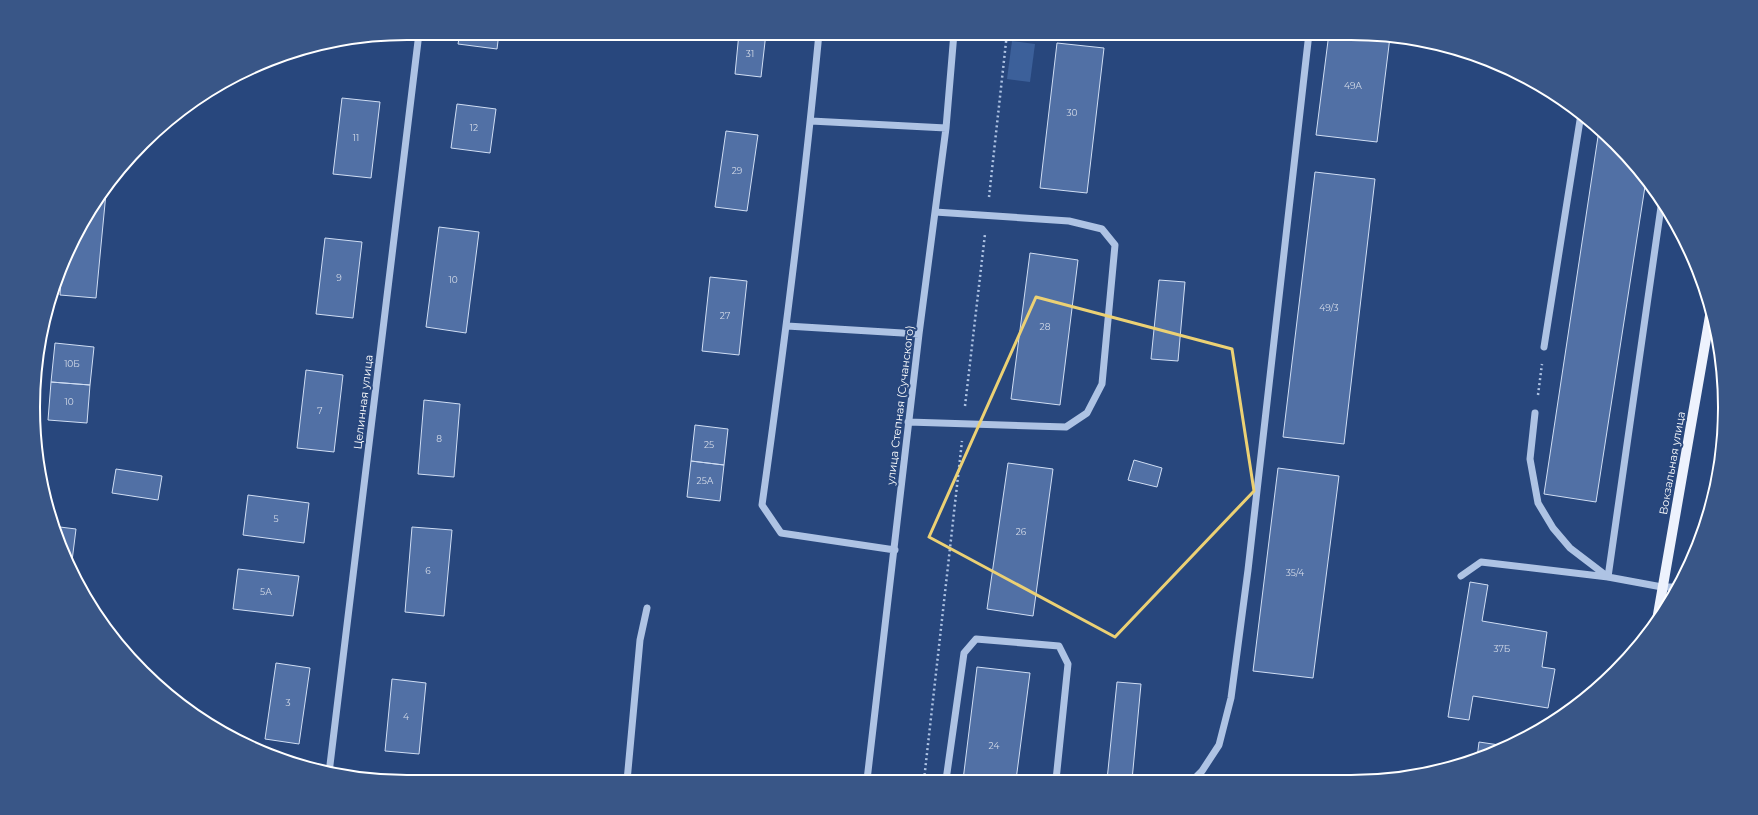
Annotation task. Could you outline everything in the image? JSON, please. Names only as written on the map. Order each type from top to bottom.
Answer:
[{"type":"main road","name":"Вокзальная улица","points":[[1659,607],[1708,323]]},
{"type":"street","name":"Целинная улица","points":[[330,766],[418,40]]},
{"type":"street","points":[[818,40],[811,121],[787,326],[762,505],[781,533],[894,550]]},
{"type":"street","name":"улица Степная (Сучанского)","points":[[868,775],[908,422],[946,128],[953,40]]},
{"type":"street","points":[[1199,775],[1219,745],[1232,698],[1308,40]]},
{"type":"street","points":[[811,121],[946,128]]},
{"type":"street","points":[[1544,347],[1580,121]]},
{"type":"street","points":[[1608,577],[1661,210]]},
{"type":"street","points":[[908,422],[1066,427],[1087,413],[1102,384],[1115,244],[1102,229],[1069,221],[935,212]]},
{"type":"street","points":[[787,326],[919,334]]},
{"type":"street","points":[[1535,413],[1530,460],[1538,503],[1553,528],[1570,548],[1608,577]]},
{"type":"street","points":[[1461,576],[1481,562],[1608,577],[1662,587],[1671,587]]},
{"type":"street","points":[[628,775],[640,640],[647,608]]},
{"type":"street","points":[[947,775],[964,653],[976,639],[1058,646],[1068,664],[1057,775]]},
{"type":"path","points":[[1535,413],[1544,347]]},
{"type":"highlighted area","points":[[1036,297],[1232,349],[1254,491],[1115,637],[929,537]]},
{"type":"shaded area","points":[[1012,41],[1035,44],[1030,82],[1007,79]]},
{"type":"building","points":[[459,40],[498,40],[497,49],[458,44]]},
{"type":"building","points":[[738,40],[765,40],[761,77],[735,74]]},
{"type":"building","points":[[1328,40],[1389,42],[1377,142],[1316,135]]},
{"type":"building","points":[[1057,43],[1104,48],[1087,193],[1040,188]]},
{"type":"building","points":[[342,98],[380,102],[371,178],[333,174]]},
{"type":"building","points":[[457,104],[496,109],[490,153],[451,148]]},
{"type":"building","points":[[726,131],[758,135],[747,211],[715,207]]},
{"type":"building","points":[[1598,136],[1627,165],[1645,188],[1596,502],[1544,494]]},
{"type":"building","points":[[1315,172],[1375,179],[1344,444],[1283,437]]},
{"type":"building","points":[[106,198],[96,298],[60,295],[60,288],[78,245]]},
{"type":"building","points":[[439,227],[479,232],[466,333],[426,327]]},
{"type":"building","points":[[325,238],[362,242],[353,318],[316,314]]},
{"type":"building","points":[[1030,253],[1078,260],[1060,405],[1011,399]]},
{"type":"building","points":[[710,277],[747,281],[739,355],[702,351]]},
{"type":"building","points":[[1159,280],[1185,282],[1178,361],[1151,359]]},
{"type":"building","points":[[55,343],[94,347],[90,385],[51,382]]},
{"type":"building","points":[[306,370],[343,375],[334,452],[297,448]]},
{"type":"building","points":[[51,382],[90,385],[87,423],[48,420]]},
{"type":"building","points":[[424,400],[460,404],[454,477],[418,474]]},
{"type":"building","points":[[695,425],[728,429],[724,465],[691,461]]},
{"type":"building","points":[[1134,460],[1162,468],[1157,487],[1128,480]]},
{"type":"building","points":[[691,461],[724,465],[720,501],[687,497]]},
{"type":"building","points":[[1008,463],[1053,469],[1033,616],[987,609]]},
{"type":"building","points":[[1278,468],[1339,476],[1313,678],[1253,671]]},
{"type":"building","points":[[116,469],[162,476],[158,500],[112,493]]},
{"type":"building","points":[[248,495],[309,503],[304,543],[243,535]]},
{"type":"building","points":[[60,527],[76,529],[72,558]]},
{"type":"building","points":[[412,527],[452,530],[444,616],[405,612]]},
{"type":"building","points":[[238,569],[299,576],[293,616],[233,609]]},
{"type":"building","points":[[1470,582],[1488,585],[1482,621],[1547,632],[1542,667],[1555,669],[1548,708],[1473,696],[1469,720],[1448,717]]},
{"type":"building","points":[[276,663],[310,668],[299,744],[265,739]]},
{"type":"building","points":[[977,667],[1030,673],[1017,775],[964,775]]},
{"type":"building","points":[[392,679],[426,683],[419,754],[385,751]]},
{"type":"building","points":[[1117,682],[1141,684],[1132,775],[1108,775]]},
{"type":"building","points":[[1479,742],[1496,745],[1491,747],[1478,752]]}]
